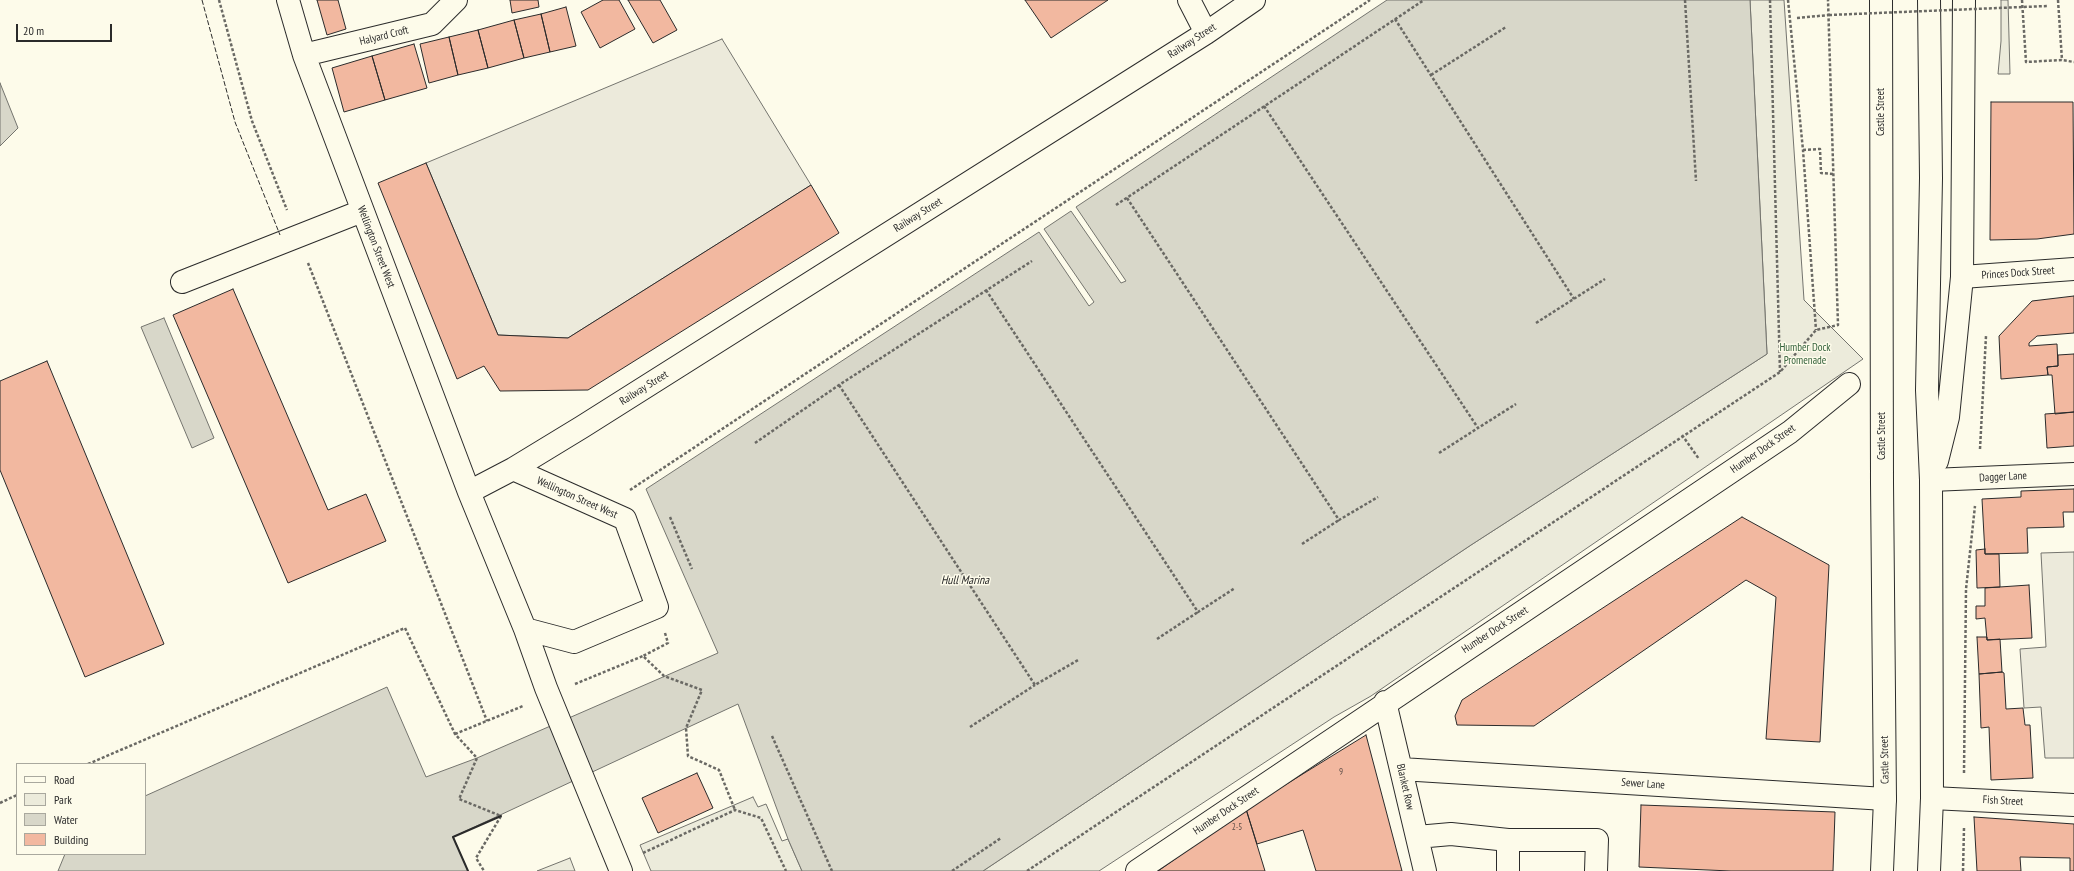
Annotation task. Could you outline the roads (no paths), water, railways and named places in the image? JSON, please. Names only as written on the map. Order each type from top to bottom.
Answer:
[{"type":"main road","name":"Wellington Street West","points":[[288,0],[304,55],[469,492],[525,629],[550,699],[620,868]]},
{"type":"main road","name":"Halyard Croft","points":[[304,55],[432,24],[456,0]]},
{"type":"main road","points":[[1189,0],[1206,33]]},
{"type":"main road","name":"Railway Street","points":[[513,469],[1206,33],[1254,0]]},
{"type":"main road","name":"Castle Street","points":[[1881,0],[1882,483],[1885,799],[1882,871]]},
{"type":"main road","points":[[1929,0],[1931,178],[1927,390],[1931,480],[1932,798],[1929,871]]},
{"type":"main road","points":[[1931,480],[1948,416],[1962,278],[1964,0]]},
{"type":"main road","points":[[182,282],[362,211]]},
{"type":"main road","name":"Princes Dock Street","points":[[1962,278],[2074,269]]},
{"type":"main road","name":"Humber Dock Street","points":[[1137,871],[1385,702],[1573,579],[1790,432],[1848,384]]},
{"type":"main road","name":"Wellington Street West","points":[[513,469],[625,519],[657,607],[574,642],[525,629]]},
{"type":"main road","points":[[469,492],[513,469]]},
{"type":"main road","name":"Dagger Lane","points":[[1931,480],[2074,474]]},
{"type":"main road","name":"Blanket Row","points":[[1385,702],[1425,871]]},
{"type":"main road","name":"Sewer Lane","points":[[1401,769],[1885,799]]},
{"type":"main road","name":"Fish Street","points":[[1932,798],[2074,805]]},
{"type":"main road","points":[[1417,836],[1451,834],[1508,840],[1597,840],[1596,871]]},
{"type":"main road","points":[[1508,840],[1508,871]]},
{"type":"water","name":"Hull Marina","points":[[1387,0],[1750,0],[1767,354],[1471,545],[983,871],[802,871],[788,839],[738,704],[453,837],[468,871],[58,871],[65,855],[146,855],[146,796],[387,687],[426,777],[477,758],[718,653],[646,489],[1039,232],[1089,306],[1094,302],[1044,229],[1071,211],[1121,283],[1126,281],[1076,207]]},
{"type":"water","points":[[0,83],[18,128],[0,146]]},
{"type":"water","points":[[164,318],[214,438],[192,448],[141,327]]},
{"type":"park label","name":"Humber Dock Promenade","points":[[1805,354]]}]
